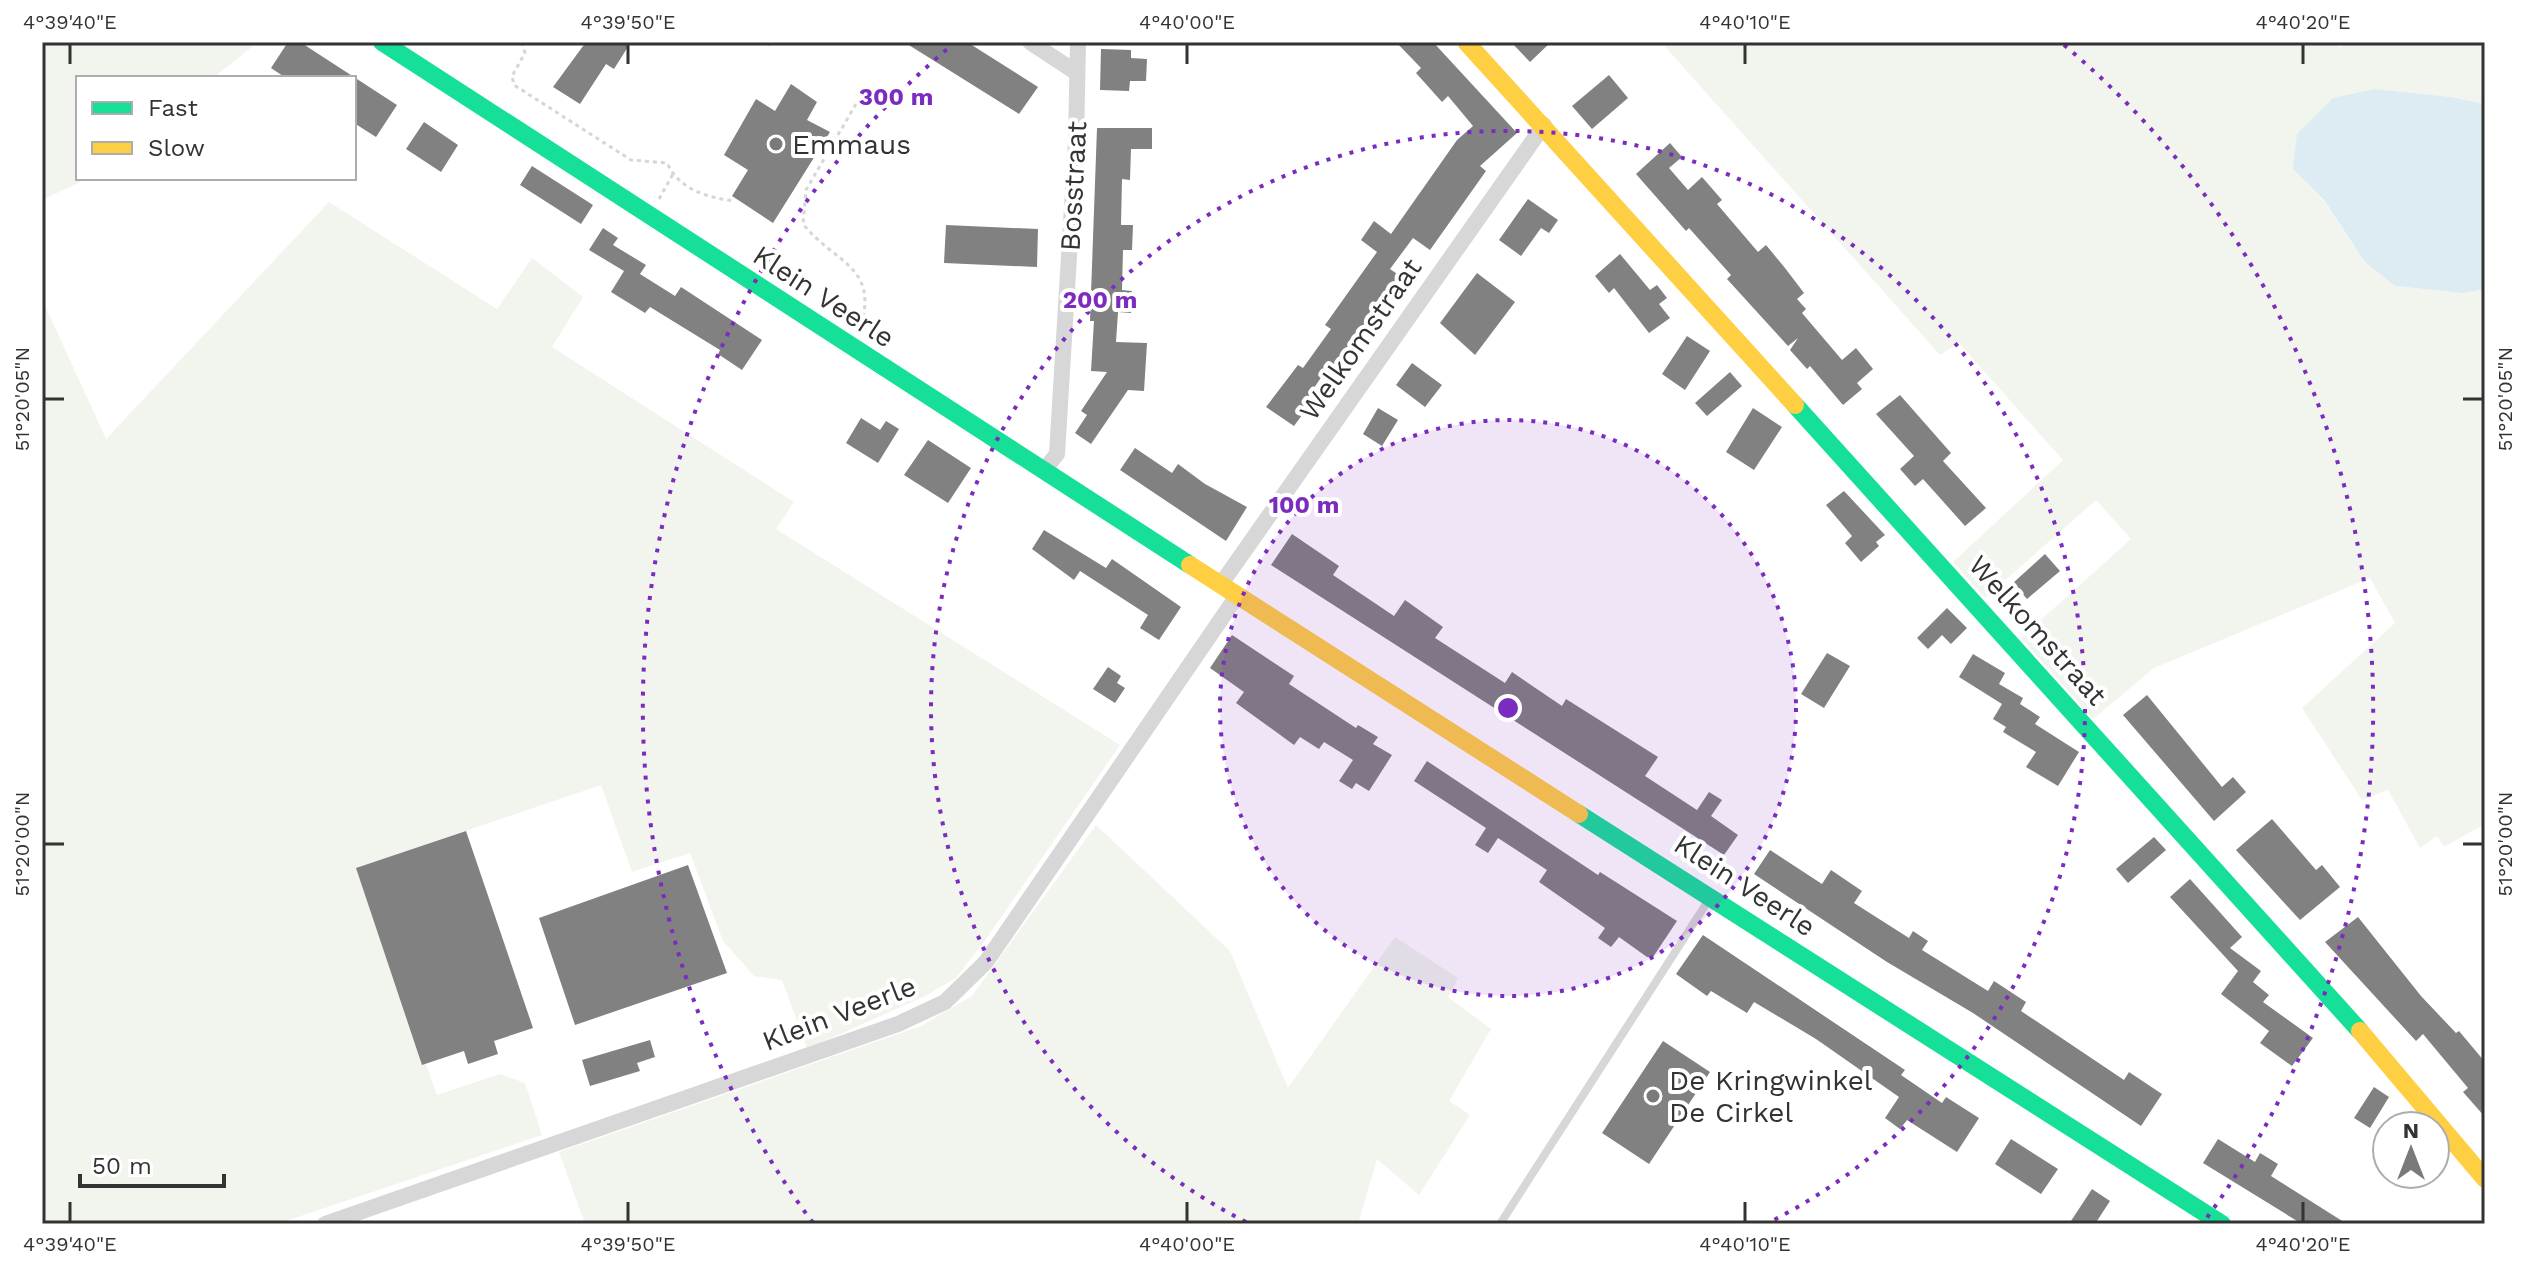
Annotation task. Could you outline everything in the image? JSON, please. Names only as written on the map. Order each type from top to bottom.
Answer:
[{"type":"main road","name":"Klein Veerle","points":[[382,42],[1237,596],[2222,1224]]},
{"type":"main road","name":"Welkomstraat","points":[[1466,42],[2313,976],[2485,1179]]},
{"type":"street","points":[[1030,42],[1077,73]]},
{"type":"street","name":"Bosstraat","points":[[1045,469],[1057,454],[1078,42]]},
{"type":"street","name":"Welkomstraat","points":[[1221,584],[1544,125]]},
{"type":"street","name":"Klein Veerle","points":[[325,1224],[883,1030],[945,1002],[986,962],[1237,596]]},
{"type":"lane","points":[[1500,1224],[1711,897]]},
{"type":"path","points":[[522,42],[525,53],[512,76],[514,85],[631,160],[667,163],[679,184],[709,197],[734,201]]},
{"type":"path","points":[[768,42],[771,49]]},
{"type":"path","points":[[854,348],[867,296],[863,280],[803,224],[806,190],[860,97]]},
{"type":"path","points":[[650,216],[673,174]]},
{"type":"shaded area","points":[[42,42],[258,42],[216,76],[76,76],[76,180],[85,180],[42,200]]},
{"type":"shaded area","points":[[1661,42],[2341,42],[2339,48],[2346,42],[2485,44],[2485,104],[2375,89],[2293,169],[2324,201],[2365,262],[2395,286],[2463,293],[2485,289],[2485,824],[2444,847],[2437,836],[2420,848],[2388,790],[2362,800],[2302,708],[2395,623],[2370,578],[2154,668],[2093,719],[2021,638],[2131,539],[2096,500],[1985,598],[1953,562],[2063,460],[1959,343],[1940,355]]},
{"type":"shaded area","points":[[2375,89],[2485,104],[2485,289],[2463,293],[2395,286],[2365,262],[2324,200],[2293,169],[2297,134],[2333,98]]},
{"type":"shaded area","points":[[329,202],[497,309],[532,258],[583,297],[552,347],[794,502],[776,529],[1120,745],[956,978],[925,996],[807,1049],[782,980],[754,976],[723,941],[690,853],[632,872],[601,785],[356,868],[437,1095],[500,1074],[525,1083],[542,1135],[277,1224],[42,1224],[42,299],[106,439]]},
{"type":"shaded area","points":[[1096,825],[1230,951],[1288,1088],[1395,937],[1458,978],[1448,997],[1491,1029],[1449,1101],[1470,1115],[1419,1195],[1377,1159],[1358,1224],[585,1224],[559,1152],[921,1026],[972,996]]},
{"type":"building","points":[[288,42],[300,42],[352,76],[283,76],[271,68]]},
{"type":"building","points":[[586,42],[631,42],[614,69],[606,64],[580,104],[553,87]]},
{"type":"building","points":[[904,42],[967,42],[1038,87],[1019,114]]},
{"type":"building","points":[[1396,42],[1433,42],[1517,133],[1480,166],[1486,171],[1430,250],[1413,238],[1390,269],[1406,280],[1394,298],[1391,296],[1333,379],[1324,373],[1308,397],[1313,400],[1294,426],[1266,407],[1298,365],[1303,368],[1331,329],[1325,325],[1377,252],[1361,240],[1374,221],[1391,234],[1457,140],[1473,126],[1448,96],[1442,102],[1416,73],[1421,68]]},
{"type":"building","points":[[1511,42],[1551,42],[1530,62]]},
{"type":"building","points":[[1101,49],[1131,50],[1131,58],[1147,59],[1146,81],[1130,81],[1129,91],[1100,90]]},
{"type":"building","points":[[1609,75],[1628,98],[1592,129],[1572,106]]},
{"type":"building","points":[[356,78],[397,105],[376,137],[356,124]]},
{"type":"building","name":"Emmaus","points":[[791,84],[817,102],[807,120],[830,132],[773,223],[732,196],[748,170],[724,155],[756,99],[775,111]]},
{"type":"building","points":[[424,122],[458,145],[441,172],[406,149]]},
{"type":"building","points":[[1097,128],[1152,128],[1152,149],[1131,149],[1130,180],[1122,179],[1121,225],[1133,225],[1132,250],[1123,250],[1122,290],[1132,291],[1131,313],[1118,312],[1116,342],[1147,343],[1144,391],[1128,390],[1091,444],[1075,433],[1087,415],[1081,411],[1107,372],[1091,371]]},
{"type":"building","points":[[1670,143],[1682,157],[1669,168],[1688,190],[1702,177],[1722,200],[1717,204],[1758,252],[1766,245],[1785,268],[1804,293],[1797,299],[1806,309],[1802,313],[1842,360],[1856,348],[1873,369],[1857,383],[1862,389],[1843,405],[1810,366],[1807,369],[1790,350],[1798,338],[1788,346],[1727,279],[1731,275],[1689,228],[1686,231],[1636,174]]},
{"type":"building","points":[[532,166],[593,205],[581,224],[520,185]]},
{"type":"building","points":[[1528,199],[1558,220],[1549,233],[1541,228],[1521,256],[1499,240]]},
{"type":"building","points":[[946,225],[1038,229],[1037,267],[944,263]]},
{"type":"building","points":[[603,228],[618,238],[613,245],[646,265],[640,274],[675,296],[681,287],[762,340],[742,370],[718,354],[720,350],[650,307],[645,313],[611,292],[624,271],[589,250]]},
{"type":"building","points":[[1620,254],[1650,290],[1657,285],[1667,298],[1659,304],[1670,318],[1649,333],[1614,288],[1609,293],[1595,276]]},
{"type":"building","points":[[1477,273],[1515,302],[1475,355],[1440,323]]},
{"type":"building","points":[[1687,336],[1710,351],[1685,390],[1662,374]]},
{"type":"building","points":[[1412,363],[1442,385],[1425,407],[1396,385]]},
{"type":"building","points":[[1730,372],[1742,386],[1707,416],[1695,403]]},
{"type":"building","points":[[1900,395],[1951,453],[1943,461],[1986,508],[1965,526],[1923,479],[1915,486],[1900,469],[1914,456],[1876,414]]},
{"type":"building","points":[[1378,408],[1398,420],[1382,446],[1363,434]]},
{"type":"building","points":[[1753,408],[1782,427],[1754,470],[1726,452]]},
{"type":"building","points":[[861,418],[880,430],[886,421],[899,429],[878,463],[846,443]]},
{"type":"building","points":[[928,440],[971,468],[948,503],[904,475]]},
{"type":"building","points":[[1135,448],[1172,473],[1178,464],[1205,484],[1247,507],[1226,541],[1120,470]]},
{"type":"building","points":[[1844,491],[1885,535],[1876,542],[1879,546],[1861,562],[1845,543],[1852,536],[1826,505]]},
{"type":"building","points":[[1044,530],[1106,568],[1112,559],[1181,607],[1159,640],[1140,628],[1148,615],[1080,571],[1074,580],[1032,549]]},
{"type":"building","points":[[1292,534],[1339,566],[1333,575],[1394,616],[1405,600],[1443,627],[1435,638],[1505,683],[1512,672],[1562,706],[1566,699],[1658,757],[1645,776],[1697,810],[1709,792],[1722,800],[1711,816],[1738,835],[1724,855],[1271,565]]},
{"type":"building","points":[[2045,554],[2060,571],[2027,599],[2013,583]]},
{"type":"building","points":[[1947,608],[1967,628],[1951,644],[1942,635],[1928,649],[1917,638]]},
{"type":"building","points":[[1232,635],[1294,676],[1289,684],[1356,728],[1358,725],[1378,737],[1373,744],[1392,755],[1369,791],[1356,783],[1352,789],[1339,781],[1353,760],[1324,742],[1319,749],[1300,737],[1294,745],[1236,703],[1244,692],[1210,668]]},
{"type":"building","points":[[1827,653],[1850,666],[1824,708],[1801,694]]},
{"type":"building","points":[[1973,654],[2005,673],[1999,684],[2023,698],[2020,704],[2040,717],[2035,724],[2079,752],[2058,786],[2026,767],[2036,752],[2003,732],[2006,727],[1993,719],[2002,704],[1959,677]]},
{"type":"building","points":[[1108,667],[1121,676],[1117,683],[1125,688],[1115,703],[1093,689]]},
{"type":"building","points":[[2147,695],[2222,787],[2233,777],[2246,792],[2214,821],[2123,715]]},
{"type":"building","points":[[1427,761],[1598,875],[1600,872],[1677,921],[1653,957],[1647,957],[1619,937],[1611,947],[1598,938],[1605,928],[1539,882],[1547,870],[1498,838],[1488,853],[1475,845],[1486,828],[1414,781]]},
{"type":"building","points":[[2272,819],[2316,870],[2322,865],[2340,887],[2300,920],[2236,850]]},
{"type":"building","points":[[466,831],[533,1028],[494,1041],[498,1054],[468,1064],[464,1051],[422,1065],[356,868]]},
{"type":"building","points":[[2154,837],[2166,850],[2128,883],[2116,869]]},
{"type":"building","points":[[1770,850],[1822,884],[1831,870],[1862,891],[1854,903],[1909,938],[1913,931],[1928,941],[1922,950],[1988,991],[1994,981],[2026,1002],[2021,1011],[2124,1080],[2129,1072],[2162,1094],[2141,1126],[1973,1013],[1887,962],[1754,874]]},
{"type":"building","points":[[688,865],[727,973],[575,1025],[539,918]]},
{"type":"building","points":[[2190,879],[2242,937],[2230,948],[2261,971],[2253,982],[2269,995],[2263,1002],[2313,1038],[2292,1066],[2260,1043],[2269,1031],[2221,994],[2238,971],[2170,897]]},
{"type":"building","points":[[2358,917],[2421,996],[2456,1033],[2459,1031],[2485,1062],[2485,1117],[2463,1092],[2468,1088],[2423,1034],[2416,1041],[2325,942]]},
{"type":"building","points":[[1703,935],[1905,1070],[1901,1075],[1942,1103],[1946,1097],[1979,1118],[1957,1152],[1907,1120],[1900,1129],[1885,1118],[1899,1097],[1816,1039],[1754,1002],[1747,1013],[1711,991],[1707,996],[1676,974]]},
{"type":"building","points":[[650,1040],[655,1057],[637,1063],[640,1071],[590,1086],[582,1060]]},
{"type":"building","points":[[1663,1041],[1710,1072],[1649,1164],[1602,1133]]},
{"type":"building","points":[[2374,1087],[2389,1097],[2381,1110],[2371,1110],[2370,1128],[2354,1118]]},
{"type":"building","points":[[2011,1139],[2058,1169],[2041,1194],[1995,1164]]},
{"type":"building","points":[[2218,1139],[2255,1162],[2260,1153],[2278,1164],[2271,1176],[2347,1224],[2302,1224],[2203,1163]]},
{"type":"building","points":[[2092,1189],[2110,1201],[2095,1224],[2069,1224]]},
{"type":"traffic: fast","points":[[382,42],[1190,565]]},
{"type":"traffic: fast","points":[[1795,405],[2360,1031]]},
{"type":"traffic: fast","points":[[1579,814],[2222,1224]]},
{"type":"traffic: slow","points":[[1466,42],[1795,405]]},
{"type":"traffic: slow","points":[[1190,565],[1579,814]]},
{"type":"traffic: slow","points":[[2360,1031],[2485,1179]]},
{"type":"place","name":"Emmaus","points":[[776,144]]},
{"type":"place","name":"De Kringwinkel De Cirkel","points":[[1653,1096]]}]
